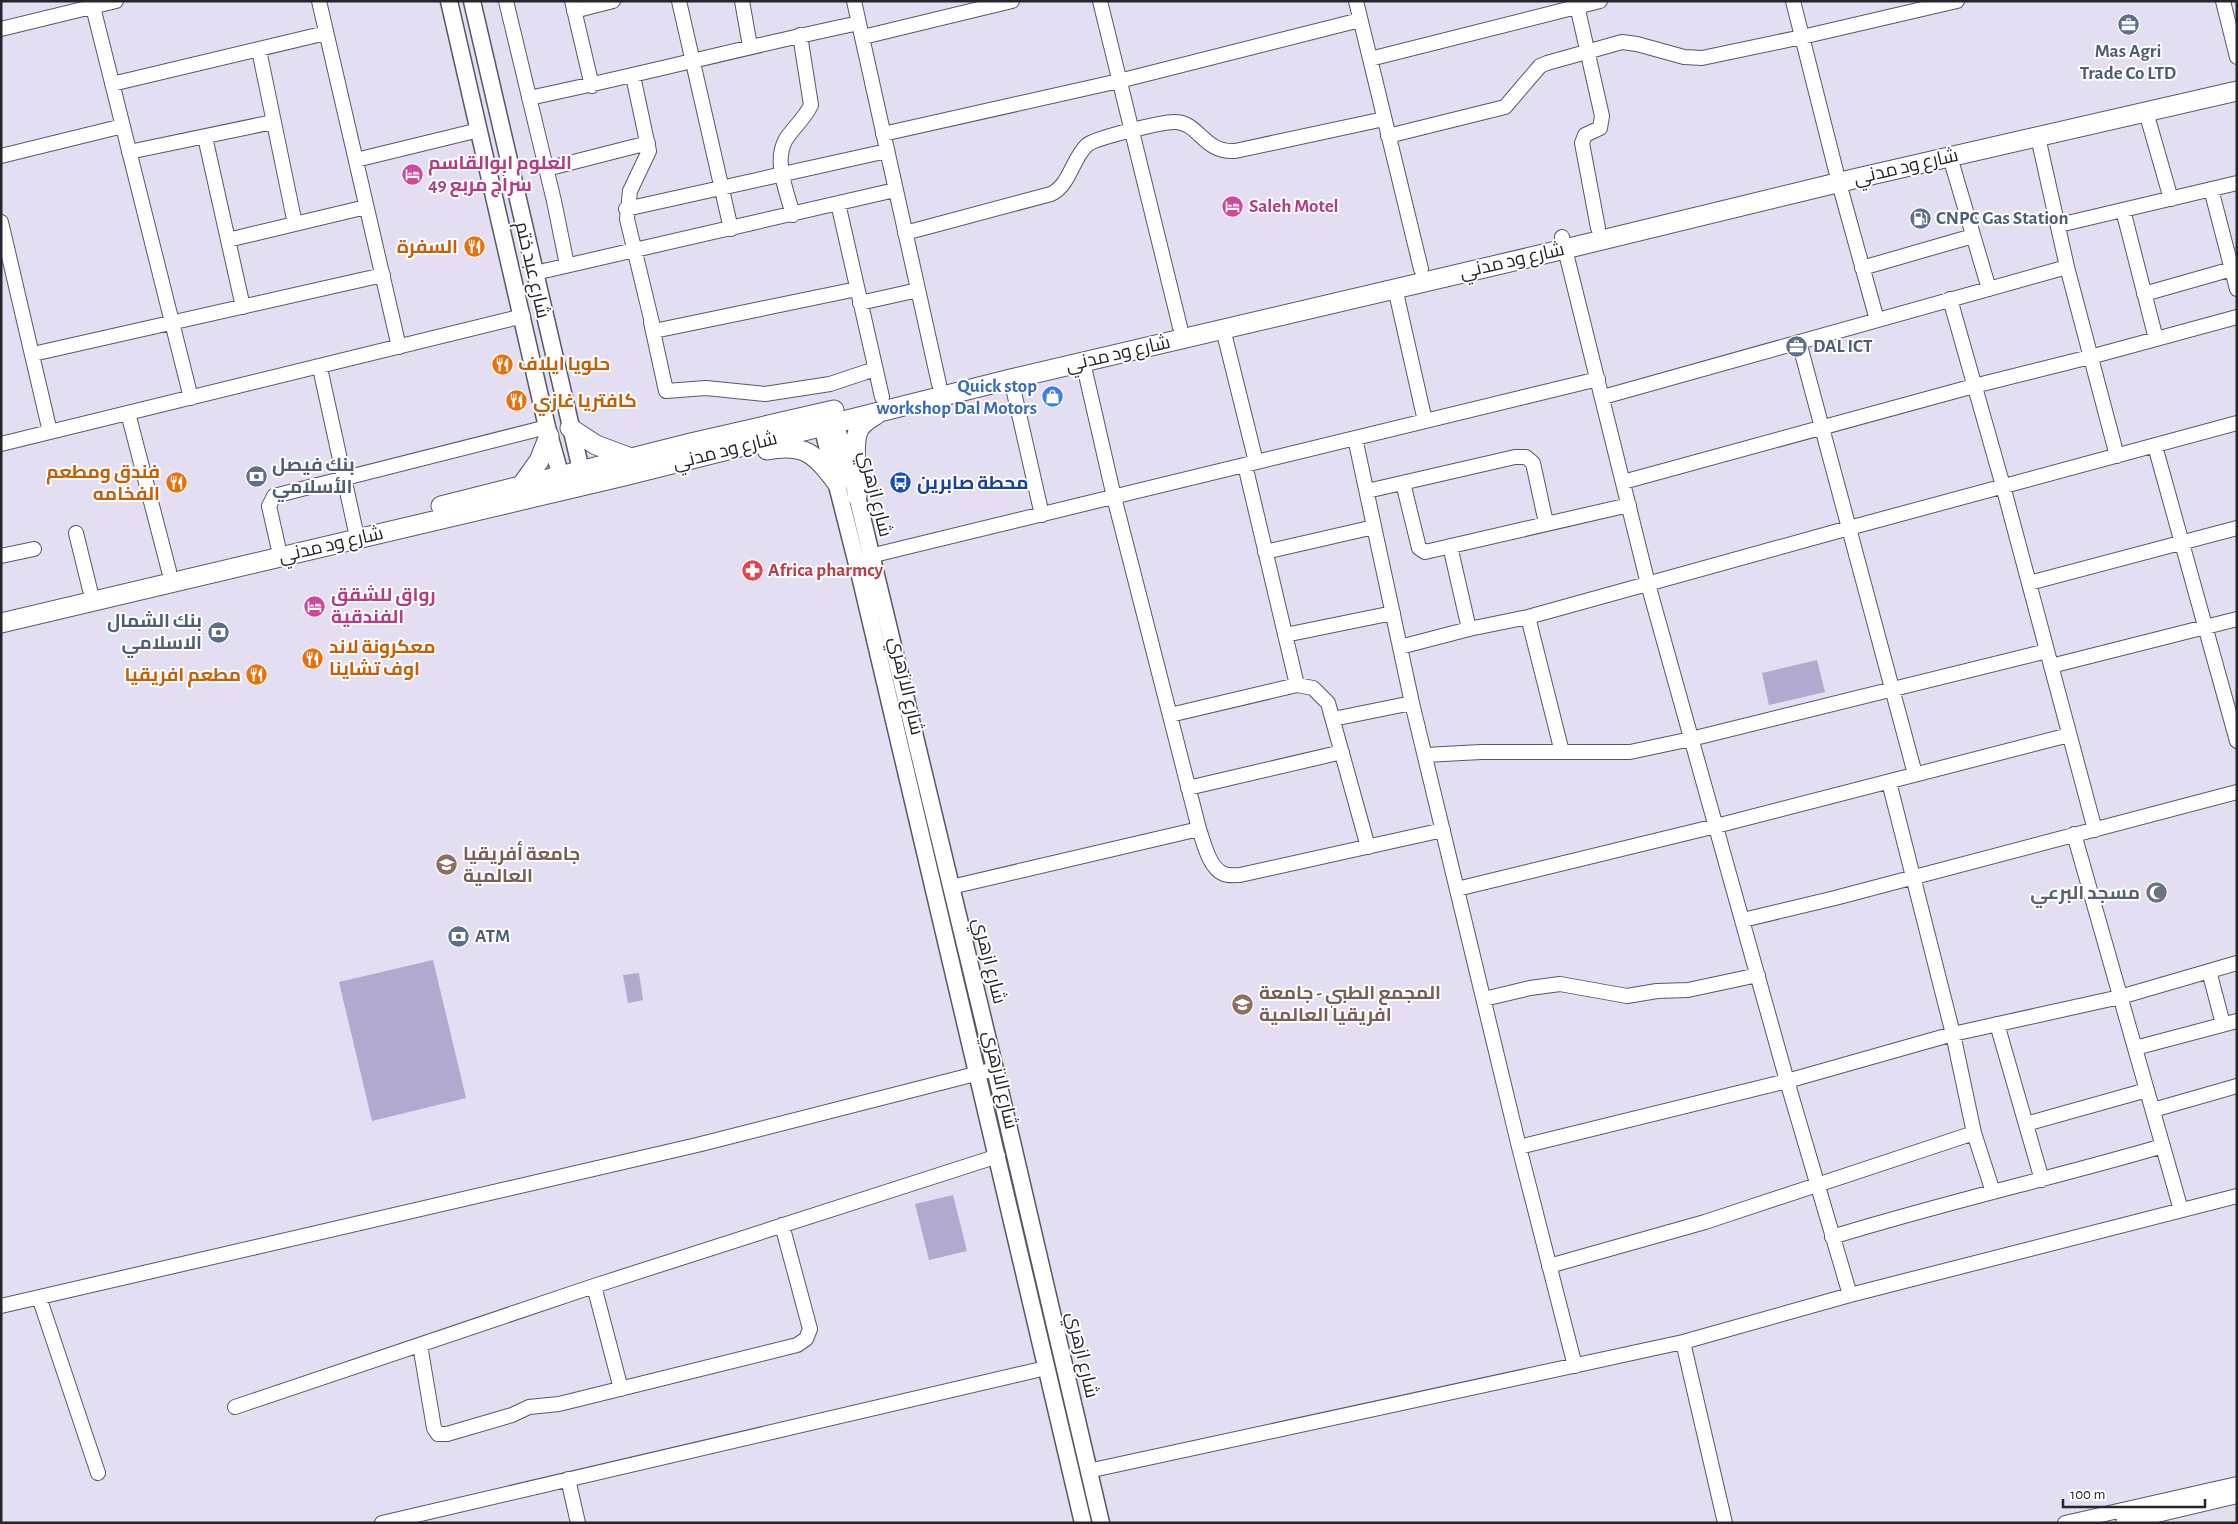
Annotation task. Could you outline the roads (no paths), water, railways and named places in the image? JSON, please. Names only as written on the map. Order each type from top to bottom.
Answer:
[{"type":"highway","name":"شارع ود مدني","points":[[883,403],[1011,379],[1395,288],[1563,243],[2237,78]]},
{"type":"highway","name":"شارع ود مدني","points":[[583,478],[624,476],[883,403],[939,384],[1420,270],[1563,243],[1598,228],[1837,177],[1950,157],[2237,91]]},
{"type":"highway","points":[[857,496],[857,434],[864,423],[883,403]]},
{"type":"highway","name":"شارع ود مدني","points":[[1,623],[583,478],[631,458],[827,419]]},
{"type":"highway","points":[[570,428],[596,445],[631,458]]},
{"type":"highway","points":[[521,486],[539,462],[548,432]]},
{"type":"highway","points":[[624,476],[640,479],[761,451],[794,448],[812,453],[837,483]]},
{"type":"highway","name":"شارع ود مدني","points":[[1,610],[355,528],[521,486],[562,483]]},
{"type":"main road","name":"شارع عبد ختم","points":[[449,1],[523,316],[548,432],[562,483]]},
{"type":"main road","name":"شارع عبد ختم","points":[[472,1],[583,478]]},
{"type":"main road","name":"شارع الازهري","points":[[827,419],[837,483],[878,617],[978,1074],[1083,1523]]},
{"type":"main road","name":"شارع ازهري","points":[[827,419],[857,496],[870,556],[878,617],[951,887],[1100,1523]]},
{"type":"street","points":[[1,29],[65,7],[93,7],[116,1]]},
{"type":"street","points":[[319,1],[399,347]]},
{"type":"street","points":[[506,1],[567,265]]},
{"type":"street","points":[[592,86],[573,6],[613,1]]},
{"type":"street","points":[[679,1],[731,230]]},
{"type":"street","points":[[742,1],[750,46]]},
{"type":"street","points":[[854,1],[939,384]]},
{"type":"street","points":[[863,37],[1012,1]]},
{"type":"street","points":[[1100,1],[1180,327]]},
{"type":"street","points":[[1356,1],[1420,270]]},
{"type":"street","points":[[1370,59],[1576,4],[1600,1]]},
{"type":"street","points":[[1793,1],[1837,177],[1877,320]]},
{"type":"street","points":[[1388,136],[1505,107],[1540,66],[1622,42],[1630,42],[1692,58],[1802,37],[1957,1]]},
{"type":"street","points":[[2223,1],[2237,57]]},
{"type":"street","points":[[1576,4],[1602,116],[1600,128],[1585,135],[1582,143],[1598,228]]},
{"type":"street","points":[[93,7],[191,398]]},
{"type":"street","points":[[883,134],[1119,81],[1360,20]]},
{"type":"street","points":[[529,98],[592,86],[750,46],[859,23]]},
{"type":"street","points":[[112,84],[326,33]]},
{"type":"street","points":[[794,214],[783,175],[780,154],[786,140],[811,105],[800,35]]},
{"type":"street","points":[[258,50],[295,224]]},
{"type":"street","points":[[633,76],[648,143],[647,157],[630,192],[626,209],[629,232],[666,391],[706,388],[765,394],[830,384],[876,369]]},
{"type":"street","points":[[2146,112],[2171,199]]},
{"type":"street","points":[[905,233],[1051,194],[1062,185],[1086,146],[1093,141],[1131,131],[1178,122],[1187,125],[1215,149],[1230,152],[1384,119]]},
{"type":"street","points":[[129,152],[273,122]]},
{"type":"street","points":[[1,156],[123,126]]},
{"type":"street","points":[[356,160],[479,130]]},
{"type":"street","points":[[2038,136],[2067,267],[2117,456]]},
{"type":"street","points":[[205,137],[244,307]]},
{"type":"street","points":[[546,169],[648,143]]},
{"type":"street","points":[[626,209],[723,189],[887,151]]},
{"type":"street","points":[[1950,157],[1989,289]]},
{"type":"street","points":[[2059,226],[2237,183]]},
{"type":"street","points":[[2211,189],[2233,266],[2237,289]]},
{"type":"street","points":[[535,273],[731,230],[895,190]]},
{"type":"street","points":[[838,203],[883,403]]},
{"type":"street","points":[[228,240],[366,206]]},
{"type":"street","points":[[2123,210],[2156,339]]},
{"type":"street","points":[[1,222],[50,432]]},
{"type":"street","points":[[1862,268],[1973,236]]},
{"type":"street","points":[[1563,243],[1603,397],[1648,584],[1787,1081],[1850,1295]]},
{"type":"street","points":[[2144,294],[2233,266]]},
{"type":"street","points":[[1603,397],[2067,267]]},
{"type":"street","points":[[33,354],[382,275]]},
{"type":"street","points":[[1395,288],[1424,421]]},
{"type":"street","points":[[646,302],[654,331],[858,296],[918,290]]},
{"type":"street","points":[[1950,299],[2003,486],[2095,830]]},
{"type":"street","points":[[1,444],[320,368],[523,316]]},
{"type":"street","points":[[1623,482],[2237,316]]},
{"type":"street","points":[[1223,329],[1250,464],[1265,552],[1297,685]]},
{"type":"street","points":[[1799,342],[1915,774]]},
{"type":"street","points":[[1083,362],[1114,497],[1188,788],[1209,858],[1218,870],[1226,875],[1240,875],[1443,830]]},
{"type":"street","points":[[320,368],[355,528]]},
{"type":"street","points":[[1011,379],[1042,514]]},
{"type":"street","points":[[870,556],[1598,379]]},
{"type":"street","points":[[128,413],[169,571]]},
{"type":"street","points":[[1400,647],[1469,629],[1528,617],[2237,423]]},
{"type":"street","points":[[278,546],[269,506],[274,496],[344,477],[548,432]]},
{"type":"street","points":[[1355,438],[1412,703],[1519,1147],[1575,1366]]},
{"type":"street","points":[[2155,446],[2204,628],[2237,741]]},
{"type":"street","points":[[1367,491],[1515,457],[1526,457],[1533,463],[1546,523]]},
{"type":"street","points":[[1403,483],[1421,551],[1425,552],[1629,505]]},
{"type":"street","points":[[1265,552],[1374,527]]},
{"type":"street","points":[[2029,583],[2237,528]]},
{"type":"street","points":[[76,532],[90,590]]},
{"type":"street","points":[[1450,546],[1469,629]]},
{"type":"street","points":[[1,556],[34,549]]},
{"type":"street","points":[[1285,635],[1393,613]]},
{"type":"street","points":[[1528,617],[1562,752]]},
{"type":"street","points":[[2051,666],[2237,619]]},
{"type":"street","points":[[1425,755],[1481,752],[1630,752],[1691,740],[1892,688],[2047,651]]},
{"type":"street","points":[[1170,715],[1297,685],[1313,688],[1328,703],[1368,847]]},
{"type":"street","points":[[1333,719],[1412,703]]},
{"type":"street","points":[[1457,888],[1716,826],[2069,735]]},
{"type":"street","points":[[1188,788],[1342,752]]},
{"type":"street","points":[[1889,782],[1953,1034],[1974,1133],[1993,1192]]},
{"type":"street","points":[[1742,920],[2237,792]]},
{"type":"street","points":[[951,887],[1199,829]]},
{"type":"street","points":[[2074,834],[2181,1210]]},
{"type":"street","points":[[1519,1147],[1787,1081],[1953,1034],[2120,997],[2237,963]]},
{"type":"street","points":[[2135,1048],[2230,1023],[2209,971]]},
{"type":"street","points":[[1484,999],[1530,988],[1560,984],[1627,996],[1657,991],[1688,990],[1758,975]]},
{"type":"street","points":[[1996,1024],[2042,1180]]},
{"type":"street","points":[[1,1306],[698,1145],[995,1069]]},
{"type":"street","points":[[2153,1110],[2237,1086]]},
{"type":"street","points":[[2026,1124],[2147,1090]]},
{"type":"street","points":[[1549,1266],[1705,1222],[1974,1133]]},
{"type":"street","points":[[1832,1237],[1909,1214],[2042,1180],[2163,1146]]},
{"type":"street","points":[[235,1407],[594,1286],[998,1156]]},
{"type":"street","points":[[1088,1470],[1683,1342],[1850,1295],[2237,1196]]},
{"type":"street","points":[[420,1345],[434,1428],[438,1434],[446,1434],[512,1415],[529,1407],[559,1404],[797,1345],[806,1339],[810,1329],[809,1321],[782,1225]]},
{"type":"street","points":[[594,1286],[620,1389]]},
{"type":"street","points":[[39,1297],[98,1473]]},
{"type":"street","points":[[1683,1342],[1725,1523]]},
{"type":"street","points":[[382,1523],[1046,1368]]},
{"type":"street","points":[[568,1479],[578,1523]]},
{"type":"street","points":[[2065,1523],[2237,1484]]},
{"type":"street","points":[[2123,1523],[2237,1496]]},
{"type":"place","name":"Mas Agri Trade Co LTD","points":[[2128,25]]},
{"type":"place","name":"العلوم ابوالقاسم سراج مربع 49","points":[[412,174]]},
{"type":"place","name":"Saleh Motel","points":[[1233,206]]},
{"type":"place","name":"CNPC Gas Station","points":[[1920,218]]},
{"type":"place","name":"السفرة","points":[[474,247]]},
{"type":"place","name":"DAL ICT","points":[[1797,346]]},
{"type":"place","name":"حلويا ايلاف","points":[[502,364]]},
{"type":"place","name":"Quick stop workshop Dal Motors","points":[[1053,397]]},
{"type":"place","name":"كافتريا غازي","points":[[517,401]]},
{"type":"place","name":"بنك فيصل الأسلامي","points":[[256,476]]},
{"type":"place","name":"فندق ومطعم الفخامه","points":[[176,483]]},
{"type":"place","name":"محطة صابرين","points":[[901,483]]},
{"type":"place","name":"Africa pharmcy","points":[[752,570]]},
{"type":"place","name":"رواق للشقق الفندقية","points":[[315,606]]},
{"type":"place","name":"بنك الشمال الاسلامي","points":[[218,632]]},
{"type":"place","name":"معكرونة لاند اوف تشاينا","points":[[313,658]]},
{"type":"place","name":"مطعم افريقيا","points":[[257,675]]},
{"type":"place","name":"جامعة أفريقيا العالمية","points":[[447,865]]},
{"type":"place","name":"مسجد البرعي","points":[[2156,893]]},
{"type":"place","name":"ATM","points":[[459,936]]},
{"type":"place","name":"المجمع الطبي - جامعة افريقيا العالمية","points":[[1243,1004]]}]
